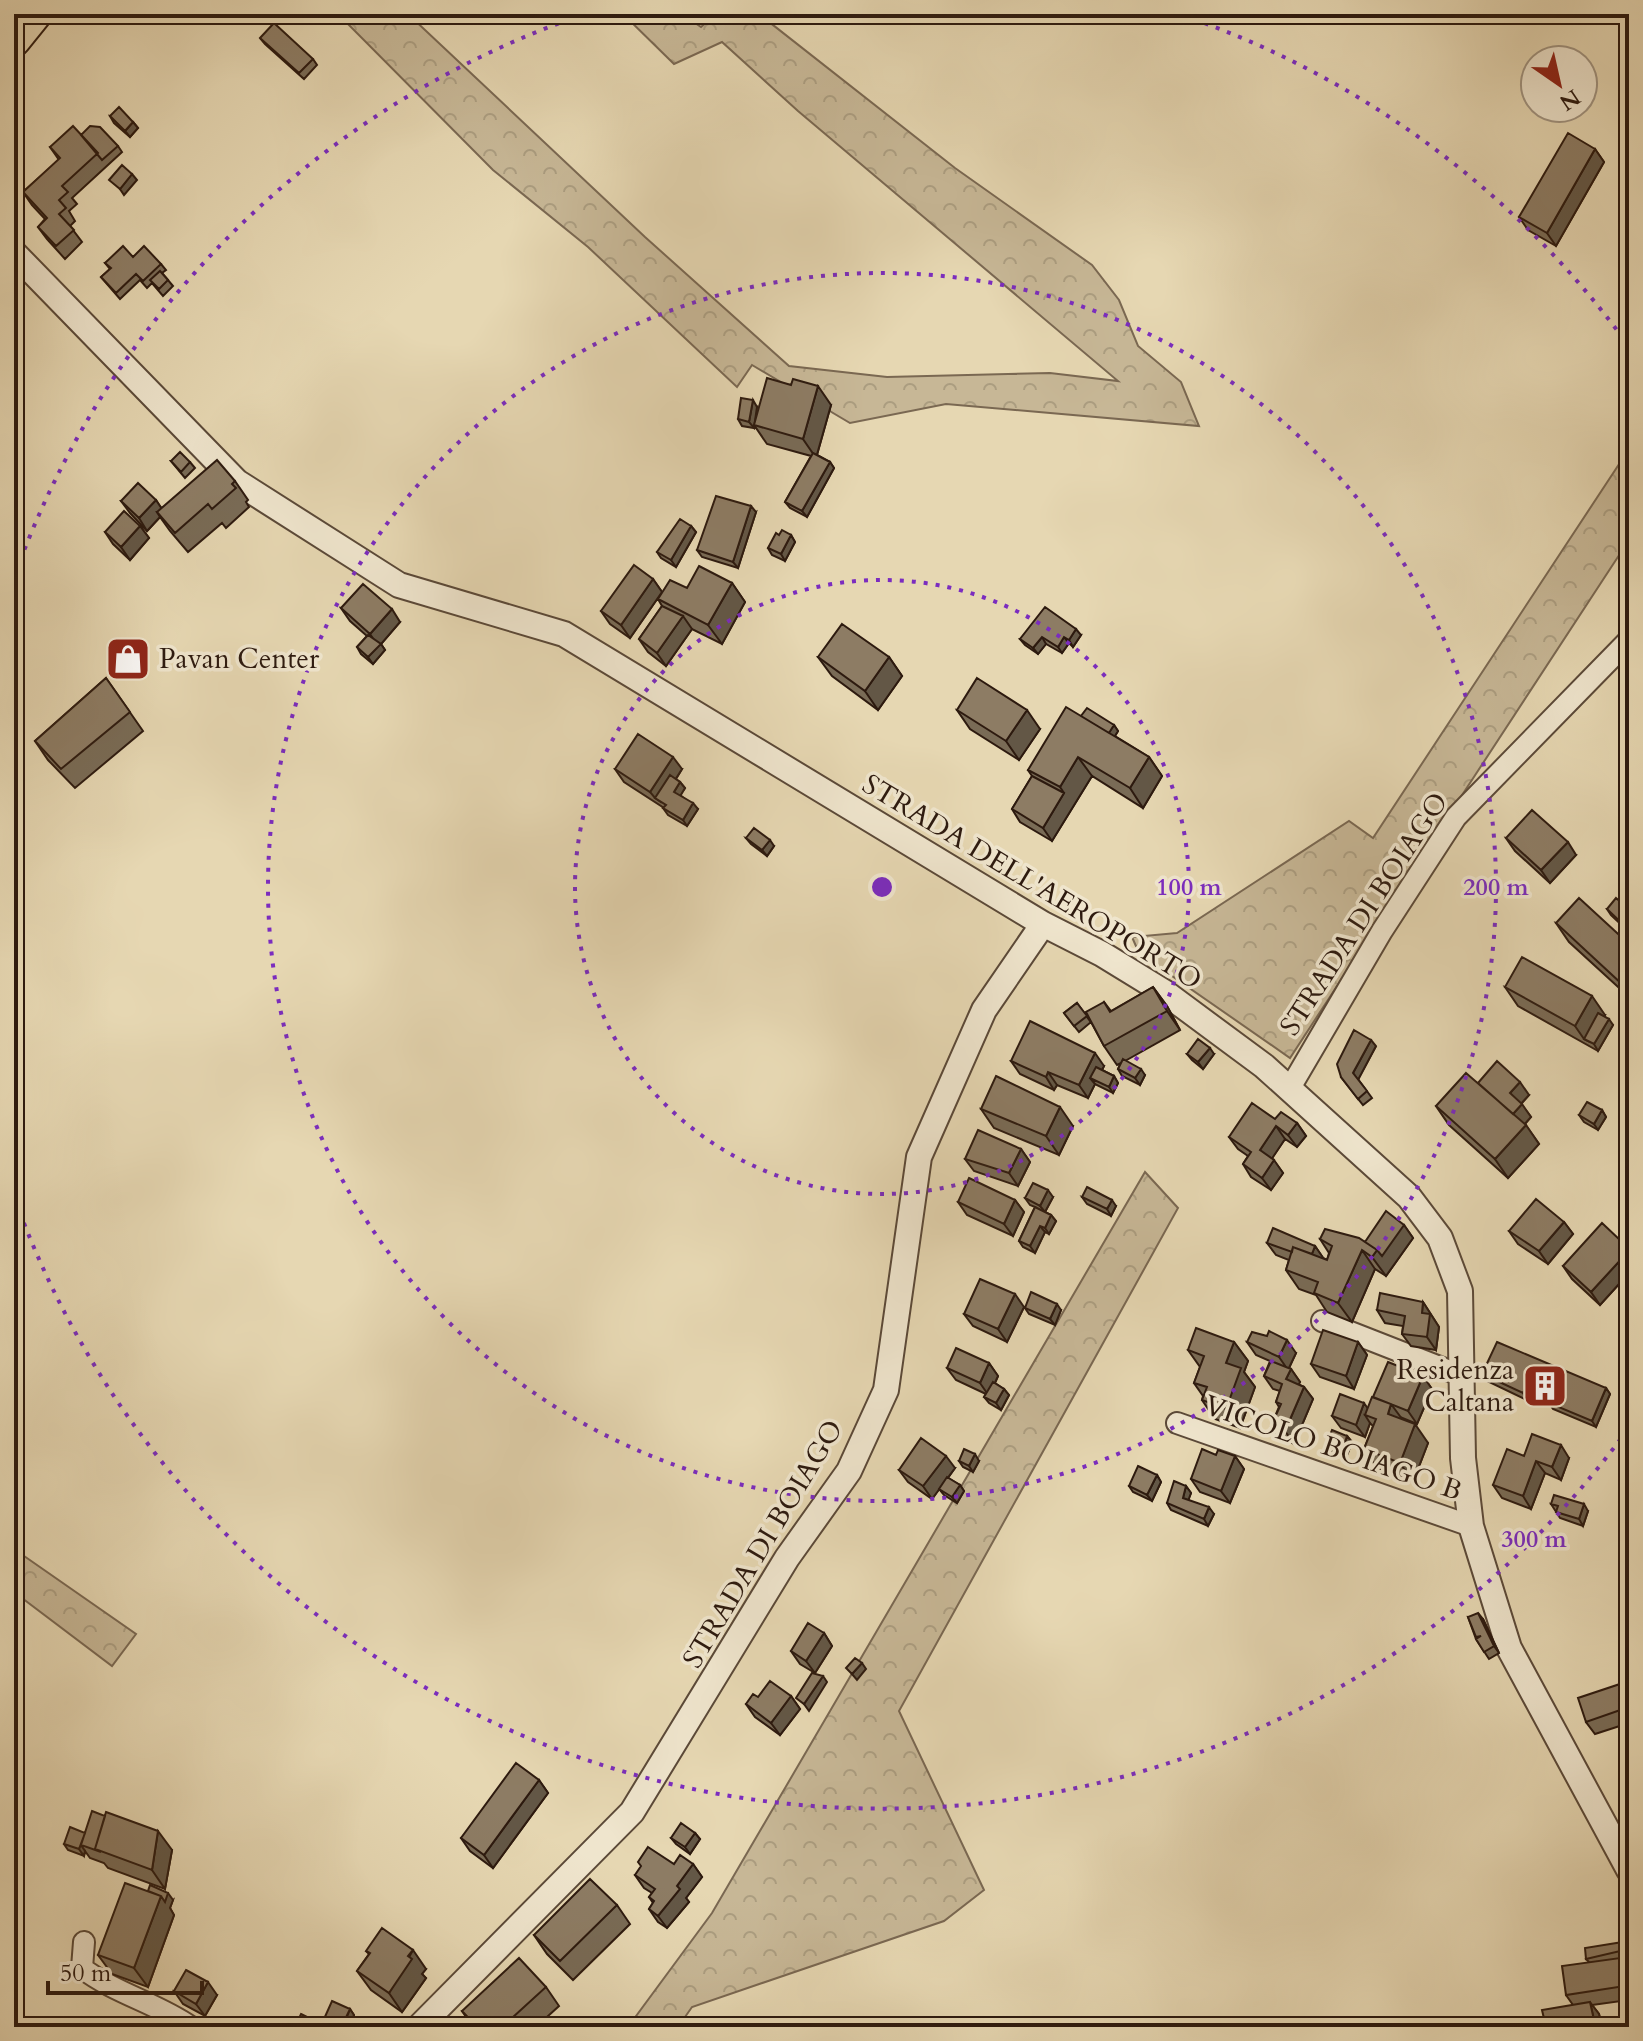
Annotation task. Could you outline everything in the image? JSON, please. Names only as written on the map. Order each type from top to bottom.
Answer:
[{"type":"main road","points":[[14,40],[35,14]]},
{"type":"street","name":"STRADA DELL'AEROPORTO","points":[[14,253],[237,482],[399,585],[564,634],[1043,924],[1102,954],[1164,992],[1290,1088],[1409,1197],[1440,1238],[1460,1291],[1463,1458],[1471,1526],[1509,1648],[1629,1870]]},
{"type":"street","name":"STRADA DI BOIAGO","points":[[1290,1088],[1382,931],[1456,817],[1629,640]]},
{"type":"street","name":"STRADA DI BOIAGO","points":[[419,2027],[632,1812],[787,1558],[849,1471],[886,1390],[919,1157],[984,1010],[1043,924]]},
{"type":"street","points":[[1322,1321],[1460,1375]]},
{"type":"street","name":"VICOLO BOIAGO B","points":[[1177,1423],[1471,1526]]},
{"type":"street","points":[[84,1942],[82,1968],[104,1985],[168,2011],[191,2027]]},
{"type":"green space","points":[[338,14],[408,14],[645,237],[789,366],[887,377],[1050,373],[1118,381],[798,111],[722,42],[674,64],[623,14],[682,14],[701,27],[716,14],[759,14],[955,168],[1092,265],[1119,300],[1138,346],[1181,382],[1199,426],[946,404],[850,423],[752,365],[737,387],[588,247],[493,170]]},
{"type":"green space","points":[[1629,449],[1629,540],[1290,1058],[1139,953],[1132,937],[1177,933],[1349,821],[1373,838]]},
{"type":"green space","points":[[1145,1172],[1178,1208],[899,1711],[984,1890],[944,1921],[692,2007],[678,2027],[628,2027],[712,1913]]},
{"type":"green space","points":[[14,1549],[136,1634],[112,1666],[14,1592]]},
{"type":"building","points":[[274,23],[313,59],[299,73],[260,38]]},
{"type":"building","points":[[119,107],[133,122],[125,131],[110,116]]},
{"type":"building","points":[[73,126],[98,153],[62,186],[68,192],[59,200],[66,208],[59,214],[74,230],[56,246],[38,227],[47,218],[23,192],[60,158],[50,147]]},
{"type":"building","points":[[90,126],[100,127],[118,146],[102,160],[81,135]]},
{"type":"building","points":[[1568,133],[1595,149],[1547,233],[1519,217]]},
{"type":"building","points":[[122,165],[132,174],[120,189],[109,180]]},
{"type":"building","points":[[123,246],[133,257],[144,246],[161,264],[143,281],[136,274],[116,293],[101,277],[111,268],[105,263]]},
{"type":"building","points":[[160,271],[168,280],[159,289],[150,280]]},
{"type":"building","points":[[767,378],[791,385],[793,379],[818,386],[803,439],[754,425]]},
{"type":"building","points":[[741,398],[753,400],[749,422],[738,419]]},
{"type":"building","points":[[180,452],[190,462],[181,472],[171,461]]},
{"type":"building","points":[[813,453],[830,462],[802,511],[785,502]]},
{"type":"building","points":[[217,460],[235,481],[232,484],[236,488],[212,509],[208,504],[175,533],[157,512]]},
{"type":"building","points":[[138,483],[156,500],[139,518],[121,501]]},
{"type":"building","points":[[716,496],[751,506],[733,562],[697,550]]},
{"type":"building","points":[[124,511],[140,526],[121,547],[105,532]]},
{"type":"building","points":[[680,519],[691,526],[671,560],[657,552]]},
{"type":"building","points":[[782,530],[791,535],[781,554],[768,548],[776,533],[779,535]]},
{"type":"building","points":[[634,565],[653,579],[621,625],[601,611]]},
{"type":"building","points":[[699,566],[732,583],[708,625],[658,599],[670,580],[687,588]]},
{"type":"building","points":[[363,584],[392,609],[370,634],[341,608]]},
{"type":"building","points":[[662,606],[683,616],[657,653],[639,639]]},
{"type":"building","points":[[1045,607],[1076,629],[1069,640],[1064,637],[1058,647],[1042,637],[1033,648],[1020,639]]},
{"type":"building","points":[[842,624],[889,657],[865,691],[818,657]]},
{"type":"building","points":[[368,635],[381,644],[368,657],[357,647]]},
{"type":"building","points":[[106,678],[130,712],[61,769],[35,741]]},
{"type":"building","points":[[977,678],[1027,710],[1006,741],[957,710]]},
{"type":"building","points":[[1066,707],[1149,757],[1130,788],[1078,757],[1060,787],[1028,770]]},
{"type":"building","points":[[1087,708],[1114,725],[1109,733],[1081,716]]},
{"type":"building","points":[[638,734],[673,757],[650,792],[615,769]]},
{"type":"building","points":[[670,775],[680,782],[674,792],[693,803],[683,820],[663,808],[666,805],[655,798]]},
{"type":"building","points":[[1032,776],[1064,793],[1043,828],[1012,809]]},
{"type":"building","points":[[1532,810],[1568,842],[1541,870],[1506,838]]},
{"type":"building","points":[[754,828],[770,840],[762,850],[746,838]]},
{"type":"building","points":[[1629,883],[1629,899],[1621,891]]},
{"type":"building","points":[[1579,898],[1629,944],[1629,979],[1623,985],[1556,923]]},
{"type":"building","points":[[1616,898],[1629,909],[1629,930],[1607,909]]},
{"type":"building","points":[[1522,957],[1592,996],[1575,1026],[1505,987]]},
{"type":"building","points":[[1153,987],[1167,1011],[1104,1046],[1086,1012],[1104,1002],[1110,1012]]},
{"type":"building","points":[[1077,1003],[1087,1016],[1074,1026],[1064,1013]]},
{"type":"building","points":[[1598,1013],[1609,1019],[1594,1044],[1584,1039]]},
{"type":"building","points":[[1030,1021],[1095,1053],[1079,1085],[1048,1072],[1046,1077],[1011,1061]]},
{"type":"building","points":[[1354,1030],[1371,1040],[1353,1073],[1367,1091],[1358,1099],[1341,1077],[1337,1064]]},
{"type":"building","points":[[1198,1039],[1210,1048],[1198,1062],[1187,1054]]},
{"type":"building","points":[[1123,1059],[1141,1069],[1135,1078],[1118,1069]]},
{"type":"building","points":[[1497,1061],[1520,1082],[1510,1093],[1522,1104],[1513,1114],[1478,1083]]},
{"type":"building","points":[[1096,1067],[1114,1076],[1109,1087],[1090,1078]]},
{"type":"building","points":[[1466,1073],[1526,1125],[1495,1159],[1436,1106]]},
{"type":"building","points":[[996,1076],[1060,1107],[1046,1136],[981,1109]]},
{"type":"building","points":[[1587,1102],[1602,1110],[1594,1124],[1579,1115]]},
{"type":"building","points":[[1252,1103],[1275,1119],[1281,1112],[1297,1123],[1288,1135],[1276,1126],[1260,1150],[1274,1160],[1262,1178],[1243,1164],[1251,1152],[1229,1137]]},
{"type":"building","points":[[978,1130],[1021,1149],[1009,1173],[965,1159]]},
{"type":"building","points":[[969,1178],[1015,1200],[1004,1224],[958,1202]]},
{"type":"building","points":[[1033,1183],[1048,1190],[1040,1206],[1025,1198]]},
{"type":"building","points":[[1087,1187],[1112,1200],[1107,1209],[1082,1197]]},
{"type":"building","points":[[1536,1199],[1564,1222],[1539,1251],[1509,1231]]},
{"type":"building","points":[[1035,1207],[1051,1215],[1045,1228],[1040,1226],[1030,1246],[1019,1241]]},
{"type":"building","points":[[1386,1211],[1404,1225],[1382,1256],[1365,1242]]},
{"type":"building","points":[[1602,1223],[1621,1241],[1629,1236],[1629,1259],[1625,1255],[1591,1292],[1563,1266]]},
{"type":"building","points":[[1273,1228],[1315,1246],[1312,1254],[1293,1247],[1292,1252],[1267,1243]]},
{"type":"building","points":[[1325,1229],[1359,1238],[1377,1250],[1372,1257],[1362,1250],[1338,1303],[1314,1293],[1318,1282],[1286,1270],[1293,1247],[1327,1260],[1332,1246],[1320,1239]]},
{"type":"building","points":[[980,1279],[1015,1294],[998,1329],[964,1314]]},
{"type":"building","points":[[1031,1292],[1057,1304],[1050,1319],[1025,1308]]},
{"type":"building","points":[[1380,1293],[1423,1302],[1422,1313],[1430,1314],[1427,1337],[1402,1334],[1405,1316],[1377,1310]]},
{"type":"building","points":[[1196,1328],[1234,1342],[1226,1363],[1241,1368],[1226,1409],[1202,1400],[1207,1387],[1194,1383],[1204,1356],[1188,1350]]},
{"type":"building","points":[[1323,1330],[1358,1342],[1346,1376],[1311,1364]]},
{"type":"building","points":[[1269,1331],[1287,1340],[1279,1357],[1247,1342],[1252,1332],[1267,1336]]},
{"type":"building","name":"Residenza Caltana","points":[[1497,1342],[1606,1388],[1592,1421],[1549,1403],[1552,1396],[1527,1386],[1523,1393],[1482,1374]]},
{"type":"building","points":[[956,1348],[989,1363],[980,1383],[947,1368]]},
{"type":"building","points":[[1271,1361],[1291,1369],[1286,1379],[1304,1387],[1285,1431],[1271,1426],[1281,1404],[1276,1402],[1282,1384],[1264,1376]]},
{"type":"building","points":[[1388,1362],[1423,1376],[1408,1411],[1373,1397]]},
{"type":"building","points":[[993,1382],[1004,1389],[996,1403],[984,1397]]},
{"type":"building","points":[[1340,1394],[1364,1403],[1356,1425],[1332,1416]]},
{"type":"building","points":[[1372,1397],[1391,1404],[1388,1414],[1415,1424],[1400,1463],[1364,1449],[1376,1419],[1365,1415]]},
{"type":"building","points":[[1332,1430],[1347,1436],[1342,1452],[1326,1445]]},
{"type":"building","points":[[1532,1434],[1561,1445],[1552,1467],[1536,1461],[1523,1496],[1493,1485],[1507,1449],[1524,1456]]},
{"type":"building","points":[[921,1438],[946,1456],[923,1486],[899,1470]]},
{"type":"building","points":[[964,1449],[975,1454],[969,1466],[959,1461]]},
{"type":"building","points":[[1202,1449],[1216,1455],[1218,1450],[1235,1456],[1221,1491],[1191,1479]]},
{"type":"building","points":[[1138,1466],[1157,1475],[1147,1495],[1129,1486]]},
{"type":"building","points":[[947,1477],[960,1485],[952,1497],[939,1489]]},
{"type":"building","points":[[1174,1481],[1186,1486],[1183,1498],[1209,1507],[1204,1519],[1167,1503]]},
{"type":"building","points":[[1554,1495],[1584,1504],[1579,1519],[1556,1512],[1558,1506],[1551,1504]]},
{"type":"building","points":[[1478,1613],[1494,1646],[1484,1652],[1476,1639],[1481,1636],[1476,1637],[1468,1617]]},
{"type":"building","points":[[808,1623],[824,1633],[806,1661],[791,1651]]},
{"type":"building","points":[[855,1658],[862,1663],[852,1674],[846,1668]]},
{"type":"building","points":[[812,1673],[823,1676],[804,1704],[796,1698]]},
{"type":"building","points":[[770,1681],[791,1696],[771,1723],[746,1704],[753,1694],[758,1697]]},
{"type":"building","points":[[1629,1681],[1629,1707],[1586,1722],[1578,1698]]},
{"type":"building","points":[[516,1763],[539,1780],[484,1855],[461,1838]]},
{"type":"building","points":[[92,1811],[105,1816],[95,1849],[101,1852],[81,1845]]},
{"type":"building","points":[[106,1812],[158,1831],[152,1870],[95,1849]]},
{"type":"building","points":[[681,1823],[695,1833],[685,1847],[671,1838]]},
{"type":"building","points":[[70,1827],[85,1833],[79,1849],[64,1844]]},
{"type":"building","points":[[648,1847],[674,1864],[680,1855],[693,1864],[677,1886],[680,1889],[658,1916],[649,1909],[654,1901],[649,1897],[655,1889],[635,1875],[641,1866],[638,1862]]},
{"type":"building","points":[[590,1879],[617,1905],[560,1961],[534,1935]]},
{"type":"building","points":[[125,1883],[161,1896],[134,1968],[98,1955]]},
{"type":"building","points":[[150,1885],[168,1893],[165,1902],[161,1896],[148,1891]]},
{"type":"building","points":[[382,1928],[413,1950],[408,1956],[412,1959],[389,1993],[357,1971]]},
{"type":"building","points":[[1629,1941],[1629,1949],[1586,1959],[1585,1948]]},
{"type":"building","points":[[519,1958],[546,1987],[502,2027],[477,2027],[462,2011]]},
{"type":"building","points":[[1620,1958],[1625,1986],[1566,1995],[1562,1966]]},
{"type":"building","points":[[186,1970],[208,1982],[196,2004],[174,1991]]},
{"type":"building","points":[[332,2001],[350,2009],[342,2026],[324,2019]]},
{"type":"building","points":[[1590,2002],[1594,2020],[1563,2027],[1546,2027],[1542,2010]]},
{"type":"building","points":[[301,2014],[323,2025],[322,2027],[295,2027]]},
{"type":"place","name":"Pavan Center","points":[[128,659]]},
{"type":"place","name":"Residenza Caltana","points":[[1545,1386]]}]
